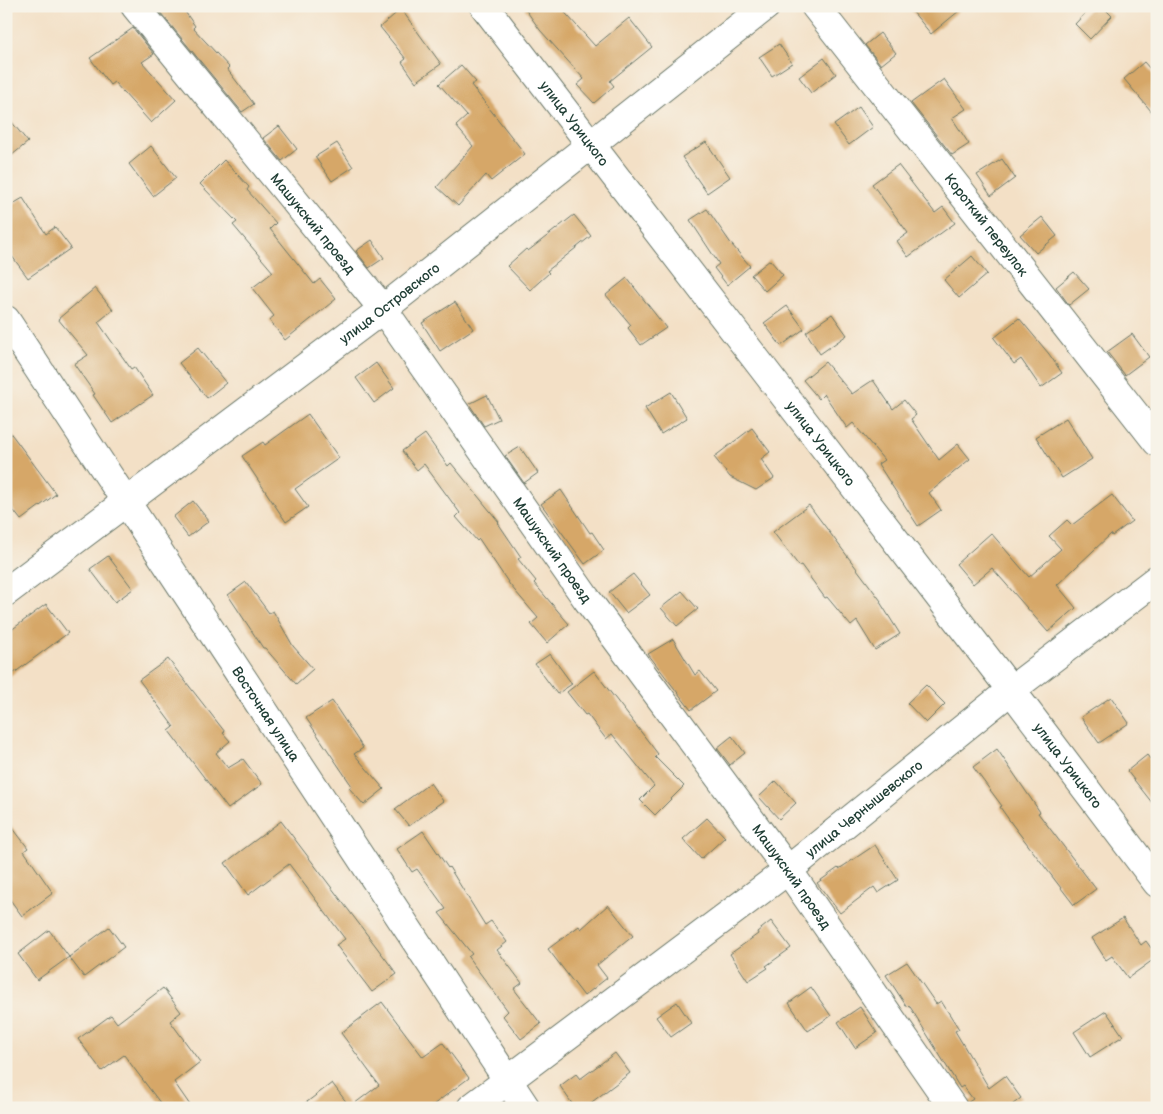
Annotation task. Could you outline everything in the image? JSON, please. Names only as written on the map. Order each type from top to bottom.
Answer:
[{"type":"street","name":"Машукский проезд","points":[[135,6],[383,309],[586,598],[788,870],[953,1108]]},
{"type":"street","name":"улица Урицкого","points":[[484,6],[1011,690],[1157,883]]},
{"type":"street","name":"улица Островского","points":[[6,592],[383,309],[766,6]]},
{"type":"street","name":"Короткий переулок","points":[[815,6],[1157,442]]},
{"type":"street","name":"Восточная улица","points":[[6,320],[526,1108]]},
{"type":"street","name":"улица Чернышевского","points":[[471,1108],[788,870],[1011,690],[1157,578]]},
{"type":"building","points":[[155,6],[181,6],[195,26],[193,28],[229,67],[227,69],[254,104],[242,112]]},
{"type":"building","points":[[523,6],[559,6],[595,46],[629,18],[652,47],[610,81],[614,86],[594,103],[577,85],[584,79],[540,30]]},
{"type":"building","points":[[908,6],[965,6],[931,34]]},
{"type":"building","points":[[1092,6],[1102,6],[1112,16],[1090,39],[1075,24]]},
{"type":"building","points":[[401,9],[441,64],[416,82],[402,62],[406,59],[380,27]]},
{"type":"building","points":[[133,28],[154,54],[142,62],[176,100],[151,123],[114,82],[110,85],[90,58]]},
{"type":"building","points":[[880,33],[896,53],[881,65],[865,45]]},
{"type":"building","points":[[779,44],[792,63],[772,76],[759,57]]},
{"type":"building","points":[[824,58],[836,74],[811,93],[799,77]]},
{"type":"building","points":[[1144,62],[1157,77],[1157,118],[1124,79]]},
{"type":"building","points":[[461,65],[476,82],[471,85],[525,154],[491,181],[486,175],[458,206],[437,187],[473,146],[456,126],[467,116],[439,84]]},
{"type":"building","points":[[944,79],[966,109],[952,118],[969,144],[952,155],[911,103]]},
{"type":"building","points":[[859,107],[873,127],[849,145],[834,125]]},
{"type":"building","points":[[6,115],[28,142],[6,160]]},
{"type":"building","points":[[279,126],[297,149],[282,161],[263,138]]},
{"type":"building","points":[[706,142],[730,177],[707,193],[682,157]]},
{"type":"building","points":[[337,143],[353,167],[332,181],[315,157]]},
{"type":"building","points":[[151,146],[176,178],[153,196],[129,164]]},
{"type":"building","points":[[1002,159],[1015,178],[991,196],[977,175]]},
{"type":"building","points":[[224,160],[249,187],[247,190],[276,223],[270,229],[314,284],[320,279],[336,299],[285,340],[269,320],[274,316],[252,288],[273,272],[233,225],[237,222],[200,184]]},
{"type":"building","points":[[898,165],[935,213],[943,207],[955,223],[908,257],[897,241],[908,233],[872,184]]},
{"type":"building","points":[[23,198],[46,234],[55,227],[71,248],[28,278],[6,248],[6,208]]},
{"type":"building","points":[[707,209],[732,245],[750,266],[727,285],[714,268],[719,264],[690,220]]},
{"type":"building","points":[[574,215],[591,236],[547,271],[549,273],[530,290],[507,266],[526,249],[528,251]]},
{"type":"building","points":[[1042,217],[1057,236],[1036,253],[1020,235]]},
{"type":"building","points":[[372,240],[384,258],[369,268],[356,251]]},
{"type":"building","points":[[972,256],[987,274],[959,298],[944,280]]},
{"type":"building","points":[[770,260],[783,275],[765,291],[751,275]]},
{"type":"building","points":[[1074,272],[1089,289],[1069,305],[1056,287]]},
{"type":"building","points":[[627,278],[666,328],[641,345],[628,328],[631,325],[606,295]]},
{"type":"building","points":[[95,288],[113,310],[98,322],[131,369],[134,367],[153,395],[112,423],[74,364],[88,355],[58,319]]},
{"type":"building","points":[[455,302],[473,329],[440,351],[422,323]]},
{"type":"building","points":[[787,306],[804,329],[781,346],[764,323]]},
{"type":"building","points":[[832,314],[847,335],[820,354],[806,332]]},
{"type":"building","points":[[1019,318],[1062,373],[1041,388],[1021,359],[1014,364],[994,338]]},
{"type":"building","points":[[1132,334],[1149,357],[1125,375],[1107,352]]},
{"type":"building","points":[[198,348],[226,383],[207,398],[179,363]]},
{"type":"building","points":[[825,362],[852,394],[873,380],[893,409],[904,400],[916,415],[911,419],[939,460],[958,444],[970,459],[929,493],[941,510],[918,526],[878,464],[884,460],[853,423],[847,428],[824,394],[819,399],[803,380]]},
{"type":"building","points":[[376,363],[394,388],[374,403],[356,378]]},
{"type":"building","points":[[671,392],[687,418],[661,434],[645,408]]},
{"type":"building","points":[[487,395],[499,419],[484,426],[469,404]]},
{"type":"building","points":[[308,414],[339,458],[295,489],[308,507],[286,522],[242,456],[263,442],[265,445]]},
{"type":"building","points":[[1066,418],[1092,459],[1062,478],[1036,437]]},
{"type":"building","points":[[6,427],[56,494],[21,520],[6,501]]},
{"type":"building","points":[[752,428],[770,452],[761,459],[774,478],[756,490],[730,477],[714,457]]},
{"type":"building","points":[[425,434],[448,466],[451,463],[499,522],[521,557],[518,559],[536,581],[534,583],[569,624],[547,643],[531,624],[538,618],[510,585],[479,539],[477,541],[456,517],[460,513],[424,464],[417,470],[402,451]]},
{"type":"building","points":[[520,447],[538,473],[524,483],[505,456]]},
{"type":"building","points":[[561,490],[604,550],[585,564],[541,504]]},
{"type":"building","points":[[1112,495],[1132,521],[1112,536],[1111,534],[1057,585],[1076,608],[1048,632],[992,568],[973,584],[956,564],[991,533],[1029,577],[1061,549],[1049,536],[1067,520],[1072,525]]},
{"type":"building","points":[[193,501],[209,521],[188,537],[173,517]]},
{"type":"building","points":[[809,505],[881,601],[900,634],[875,650],[857,621],[851,626],[827,597],[825,598],[801,565],[799,566],[773,532]]},
{"type":"building","points":[[108,556],[133,589],[115,602],[90,569]]},
{"type":"building","points":[[633,574],[650,595],[626,613],[609,592]]},
{"type":"building","points":[[246,582],[269,613],[273,611],[293,646],[313,669],[296,684],[263,648],[228,595]]},
{"type":"building","points":[[682,591],[698,609],[677,626],[661,608]]},
{"type":"building","points":[[46,604],[68,633],[6,679],[6,634]]},
{"type":"building","points":[[673,639],[695,675],[700,671],[716,691],[691,710],[648,654]]},
{"type":"building","points":[[550,654],[572,684],[557,694],[535,664]]},
{"type":"building","points":[[168,659],[230,741],[216,753],[228,768],[243,759],[262,784],[228,809],[169,731],[174,727],[139,680]]},
{"type":"building","points":[[594,671],[658,754],[655,757],[684,786],[655,815],[640,800],[654,786],[612,734],[606,739],[567,692]]},
{"type":"building","points":[[926,685],[945,704],[926,723],[907,703]]},
{"type":"building","points":[[1111,697],[1129,723],[1099,743],[1081,717]]},
{"type":"building","points":[[332,701],[363,748],[354,754],[384,789],[364,805],[349,788],[352,786],[306,718]]},
{"type":"building","points":[[732,736],[745,753],[730,765],[717,748]]},
{"type":"building","points":[[997,749],[1040,812],[1038,813],[1096,889],[1074,905],[1012,824],[1000,807],[1002,806],[973,767]]},
{"type":"building","points":[[1147,755],[1157,768],[1157,809],[1127,771]]},
{"type":"building","points":[[776,781],[796,803],[779,819],[759,797]]},
{"type":"building","points":[[430,783],[443,801],[409,826],[395,809]]},
{"type":"building","points":[[707,818],[725,837],[701,859],[683,839]]},
{"type":"building","points":[[6,819],[28,848],[24,851],[53,893],[22,916],[6,894]]},
{"type":"building","points":[[281,821],[397,974],[372,992],[336,945],[345,939],[289,864],[248,895],[225,863]]},
{"type":"building","points":[[423,831],[449,867],[485,925],[491,921],[507,942],[497,950],[522,983],[514,989],[541,1024],[521,1039],[503,1016],[508,1011],[468,957],[472,954],[439,913],[446,909],[417,869],[412,872],[397,849]]},
{"type":"building","points":[[875,845],[898,880],[878,893],[874,887],[840,913],[817,883]]},
{"type":"building","points":[[608,905],[633,936],[597,965],[607,978],[584,996],[548,949],[579,926],[581,929]]},
{"type":"building","points":[[1123,918],[1141,945],[1146,941],[1157,956],[1128,978],[1112,956],[1106,960],[1092,938]]},
{"type":"building","points":[[771,921],[791,948],[766,966],[768,968],[748,981],[730,954],[758,934],[757,932]]},
{"type":"building","points":[[109,927],[124,947],[84,977],[69,957]]},
{"type":"building","points":[[49,930],[69,957],[37,980],[18,954]]},
{"type":"building","points":[[907,962],[936,1004],[941,1001],[959,1029],[955,1031],[989,1088],[1005,1076],[1021,1098],[1008,1108],[968,1108],[967,1103],[973,1099],[963,1086],[960,1088],[909,1005],[907,1007],[886,975]]},
{"type":"building","points":[[811,987],[831,1016],[808,1031],[789,1003]]},
{"type":"building","points":[[163,988],[181,1012],[170,1021],[200,1062],[174,1082],[192,1108],[164,1108],[124,1055],[102,1071],[78,1039],[111,1015],[117,1023]]},
{"type":"building","points":[[382,1002],[423,1057],[443,1043],[469,1078],[429,1108],[299,1108],[332,1083],[350,1107],[379,1085],[341,1033]]},
{"type":"building","points":[[677,1002],[691,1023],[671,1037],[656,1017]]},
{"type":"building","points":[[860,1007],[877,1033],[855,1048],[838,1022]]},
{"type":"building","points":[[1106,1011],[1123,1036],[1090,1057],[1074,1032]]},
{"type":"building","points":[[615,1053],[630,1073],[584,1108],[575,1108],[560,1086],[576,1074],[580,1079]]}]
